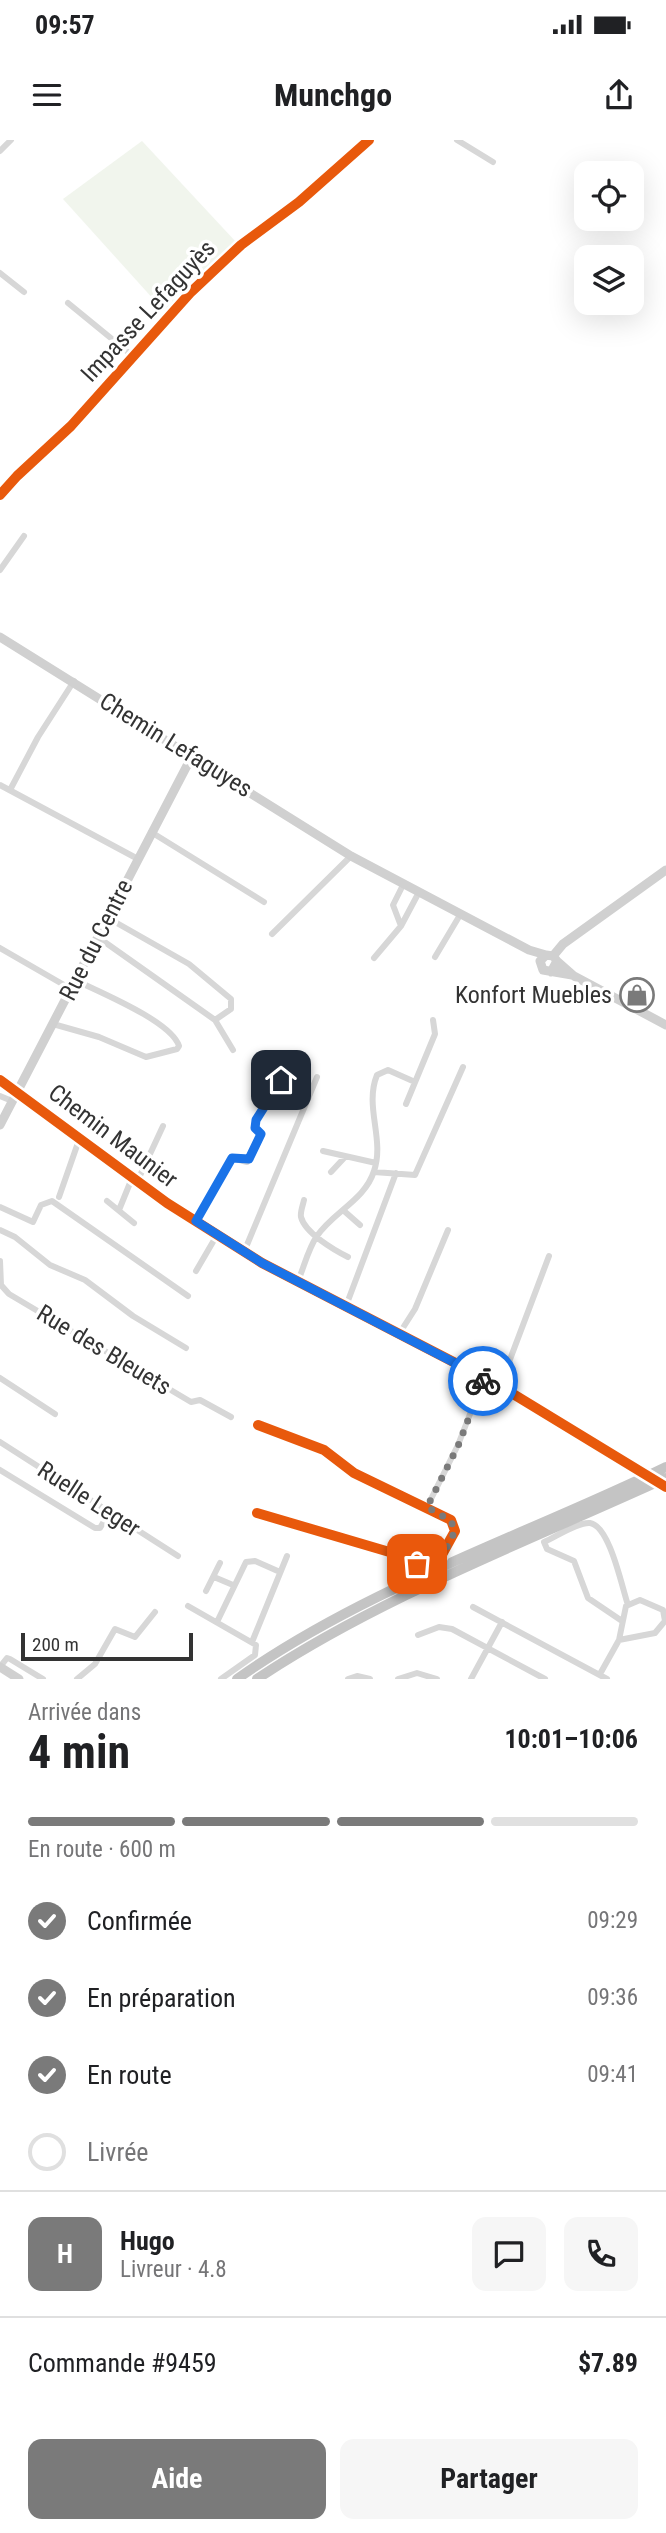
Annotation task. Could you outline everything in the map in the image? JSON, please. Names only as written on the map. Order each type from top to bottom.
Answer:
[{"type":"highway","points":[[237,1679],[281,1650],[391,1592],[666,1467]]},
{"type":"highway","points":[[257,1679],[306,1648],[380,1609],[666,1478]]},
{"type":"main road","name":"Chemin Lefaguyes","points":[[0,637],[351,856],[418,894],[529,950],[552,957],[574,976],[666,1025]]},
{"type":"main road","name":"Rue du Centre","points":[[0,1125],[192,756]]},
{"type":"main road","points":[[540,966],[603,914],[666,870]]},
{"type":"main road","name":"Chemin Lefaguyes","points":[[529,950],[540,966],[551,972],[574,976]]},
{"type":"main road","points":[[551,972],[552,957]]},
{"type":"main road","points":[[0,1667],[19,1679]]},
{"type":"street","points":[[0,151],[11,140]]},
{"type":"street","name":"Impasse Lefaguyès","points":[[0,495],[33,460],[71,426],[191,292],[240,245],[299,202],[369,140]]},
{"type":"street","points":[[457,140],[493,162]]},
{"type":"street","points":[[0,273],[24,292]]},
{"type":"street","name":"Impasse Lefaguyès","points":[[68,303],[134,356]]},
{"type":"street","points":[[0,570],[24,536]]},
{"type":"street","points":[[10,790],[38,737],[74,681]]},
{"type":"street","points":[[0,785],[138,859]]},
{"type":"street","points":[[151,832],[264,902]]},
{"type":"street","points":[[272,934],[351,856]]},
{"type":"street","points":[[401,926],[393,905],[404,885]]},
{"type":"street","points":[[374,958],[401,926],[418,894]]},
{"type":"street","points":[[435,957],[460,915]]},
{"type":"street","points":[[108,918],[189,964],[231,999],[231,1009],[215,1020]]},
{"type":"street","points":[[99,938],[215,1020],[233,1050]]},
{"type":"street","points":[[0,948],[73,985],[130,1007],[176,1038],[179,1046],[177,1049],[146,1057],[99,1037],[53,1024]]},
{"type":"street","points":[[406,1104],[435,1034],[433,1020]]},
{"type":"street","points":[[374,1172],[415,1175],[463,1067]]},
{"type":"street","points":[[298,1281],[317,1236],[362,1191],[374,1172],[376,1163],[370,1101],[377,1075],[388,1070],[415,1082]]},
{"type":"street","points":[[244,1252],[317,1077]]},
{"type":"street","name":"Chemin Maunier","points":[[0,1080],[80,1137],[134,1180],[244,1252],[500,1386],[639,1472]]},
{"type":"street","points":[[196,1221],[232,1158],[249,1159],[261,1134],[255,1128],[256,1120],[281,1080]]},
{"type":"street","name":"Chemin Maunier","points":[[0,1096],[12,1101]]},
{"type":"street","name":"Chemin Maunier","points":[[119,1210],[163,1125]]},
{"type":"street","name":"Chemin Maunier","points":[[59,1197],[80,1137]]},
{"type":"street","points":[[323,1151],[376,1163]]},
{"type":"street","points":[[331,1172],[345,1157]]},
{"type":"street","points":[[346,1306],[396,1173]]},
{"type":"street","points":[[304,1200],[301,1218],[317,1236],[348,1257]]},
{"type":"street","points":[[0,1207],[33,1222],[41,1205],[51,1201],[188,1296]]},
{"type":"street","points":[[107,1201],[134,1223]]},
{"type":"street","points":[[343,1210],[360,1225]]},
{"type":"street","points":[[0,1230],[15,1237],[50,1265],[85,1280],[133,1316],[186,1348]]},
{"type":"street","points":[[399,1334],[415,1309],[448,1230]]},
{"type":"street","points":[[196,1271],[217,1235]]},
{"type":"street","points":[[500,1386],[549,1256]]},
{"type":"street","name":"Rue des Bleuets","points":[[0,1261],[1,1285],[9,1294],[191,1402],[200,1399],[231,1418]]},
{"type":"street","points":[[0,1378],[55,1414]]},
{"type":"street","points":[[427,1507],[458,1446],[484,1378]]},
{"type":"street","points":[[257,1513],[403,1556],[423,1565],[439,1560],[455,1531],[451,1521],[354,1473],[324,1450],[258,1424]]},
{"type":"street","name":"Ruelle Leger","points":[[0,1442],[178,1556]]},
{"type":"street","points":[[0,1470],[95,1528],[100,1528],[110,1511]]},
{"type":"street","points":[[600,1674],[619,1640],[628,1605],[606,1535],[594,1525],[586,1524],[544,1542],[547,1549],[574,1561],[588,1598],[622,1621]]},
{"type":"street","points":[[252,1642],[286,1556]]},
{"type":"street","points":[[217,1622],[233,1585],[249,1560],[280,1572]]},
{"type":"street","points":[[206,1591],[220,1563]]},
{"type":"street","points":[[214,1577],[233,1585]]},
{"type":"street","points":[[619,1640],[655,1633],[665,1621],[663,1610],[646,1601],[640,1600],[628,1605]]},
{"type":"street","points":[[188,1606],[252,1642],[257,1650],[255,1655],[221,1679]]},
{"type":"street","points":[[473,1607],[607,1679]]},
{"type":"street","points":[[78,1679],[94,1664],[115,1629],[135,1637],[155,1612]]},
{"type":"street","points":[[471,1679],[502,1622]]},
{"type":"street","points":[[418,1635],[444,1627],[545,1679]]},
{"type":"street","points":[[0,1667],[7,1658],[43,1679]]},
{"type":"street","points":[[398,1679],[417,1673],[437,1679]]},
{"type":"street","points":[[348,1679],[357,1676],[370,1679]]},
{"type":"shaded area","points":[[142,141],[236,242],[165,312],[63,199]]},
{"type":"cycle path","points":[[0,495],[71,426],[191,292],[241,245],[299,202],[369,140]]},
{"type":"cycle path","points":[[0,1080],[167,1203],[262,1263],[500,1386],[666,1487]]},
{"type":"cycle path","points":[[257,1513],[403,1556],[423,1565],[439,1560],[455,1531],[451,1520],[354,1473],[324,1450],[258,1425]]},
{"type":"way so far","points":[[417,1564],[429,1564],[439,1560],[455,1531],[455,1525],[451,1521],[427,1507],[458,1446],[483,1381]]},
{"type":"place","name":"Konfort Muebles","points":[[637,995]]},
{"type":"route","points":[[281,1080],[254,1124],[261,1134],[249,1159],[247,1162],[232,1158],[196,1221],[262,1263],[484,1378],[483,1381]]}]
